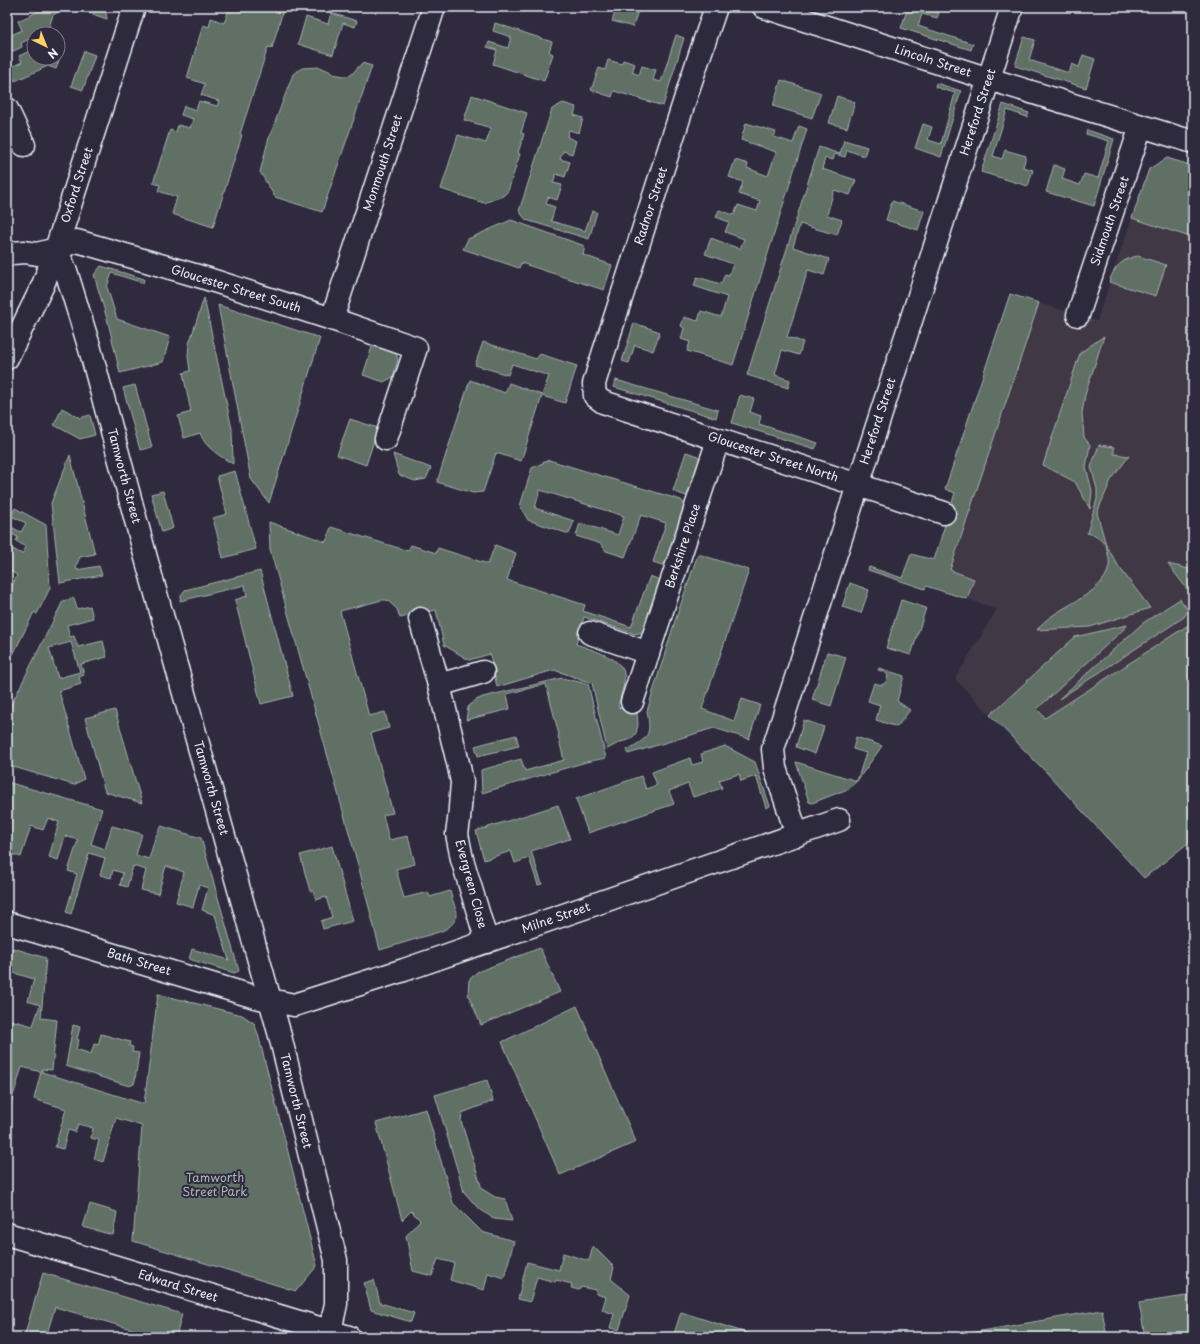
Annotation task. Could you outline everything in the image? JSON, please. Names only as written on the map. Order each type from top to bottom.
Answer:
[{"type":"street","name":"Oxford Street","points":[[7,358],[43,284],[56,250],[134,7]]},
{"type":"street","name":"Monmouth Street","points":[[332,319],[434,7]]},
{"type":"street","name":"Radnor Street","points":[[603,402],[595,396],[594,384],[716,7]]},
{"type":"street","name":"Lincoln Street","points":[[764,7],[988,79],[1193,142]]},
{"type":"street","name":"Hereford Street","points":[[797,835],[775,768],[772,749],[1012,7]]},
{"type":"street","points":[[7,109],[24,145]]},
{"type":"street","name":"Sidmouth Street","points":[[1078,315],[1141,126]]},
{"type":"street","name":"Gloucester Street South","points":[[7,255],[25,252],[37,254],[56,250],[77,241],[205,278],[416,348],[386,439]]},
{"type":"street","name":"Tamworth Street","points":[[56,250],[66,271],[90,349],[146,558],[271,1001],[336,1260],[336,1304],[339,1334]]},
{"type":"street","name":"Gloucester Street North","points":[[603,402],[944,513]]},
{"type":"street","name":"Berkshire Place","points":[[632,702],[718,440]]},
{"type":"street","name":"Evergreen Close","points":[[420,618],[455,748],[462,782],[457,834],[462,859],[487,942]]},
{"type":"street","points":[[590,633],[648,652]]},
{"type":"street","points":[[439,685],[483,672]]},
{"type":"street","name":"Milne Street","points":[[271,1001],[294,1005],[391,975],[839,820]]},
{"type":"street","name":"Bath Street","points":[[7,923],[271,1001]]},
{"type":"street","name":"Edward Street","points":[[7,1234],[339,1334]]},
{"type":"shaded area","points":[[1167,158],[1193,166],[1193,839],[1144,878],[1047,773],[955,679],[997,609],[926,585],[955,493],[945,489],[1010,294],[1097,321],[1149,169]]},
{"type":"green space","points":[[48,7],[67,7],[53,15],[49,26],[26,26],[26,41],[21,43],[22,47],[7,54],[7,37],[22,30],[18,21]]},
{"type":"green space","points":[[72,7],[105,7],[107,19]]},
{"type":"green space","points":[[230,7],[284,7],[272,48],[268,47],[240,134],[242,135],[213,227],[172,214],[177,197],[158,191],[160,185],[153,183],[170,130],[176,132],[178,125],[190,128],[193,119],[181,115],[184,106],[196,110],[199,101],[217,106],[219,101],[201,95],[205,84],[187,78],[203,25],[209,27],[211,18],[224,23]]},
{"type":"green space","points":[[617,7],[639,7],[633,27],[612,21]]},
{"type":"green space","points":[[908,7],[927,7],[939,13],[937,18],[922,14],[918,26],[973,44],[971,50],[901,28]]},
{"type":"green space","points":[[331,13],[357,21],[355,27],[343,23],[333,55],[298,44],[306,17],[328,24]]},
{"type":"green space","points":[[495,23],[552,42],[549,52],[553,54],[544,81],[493,64],[497,50],[487,47],[489,42],[508,48],[511,37],[493,31]]},
{"type":"green space","points":[[676,35],[684,38],[663,106],[614,91],[612,97],[591,90],[599,68],[605,70],[608,60],[622,64],[623,60],[635,64],[632,72],[639,75],[642,66],[656,70],[653,80],[661,82]]},
{"type":"green space","points":[[1024,37],[1035,40],[1029,60],[1069,73],[1072,64],[1079,67],[1083,55],[1095,59],[1086,88],[1015,66]]},
{"type":"green space","points":[[84,51],[95,55],[83,90],[71,86]]},
{"type":"green space","points":[[26,53],[26,66],[48,66],[15,81],[9,68],[22,62],[19,56]]},
{"type":"green space","points":[[362,63],[372,66],[322,212],[275,197],[260,172],[268,141],[293,74],[302,68],[320,67],[333,74],[344,76],[351,75]]},
{"type":"green space","points":[[48,66],[57,66],[56,69]]},
{"type":"green space","points":[[781,80],[821,93],[812,118],[773,106]]},
{"type":"green space","points":[[936,83],[961,91],[941,157],[915,148],[923,124],[932,127],[928,140],[941,144],[955,93],[935,87]]},
{"type":"green space","points":[[472,95],[527,113],[521,133],[524,134],[518,153],[520,154],[508,191],[503,196],[484,203],[441,189],[458,135],[486,143],[491,128],[464,120]]},
{"type":"green space","points":[[837,96],[855,102],[847,128],[829,123]]},
{"type":"green space","points":[[563,103],[576,107],[574,115],[583,118],[579,133],[569,130],[567,137],[576,141],[572,154],[563,151],[560,159],[570,162],[565,177],[556,174],[553,183],[562,185],[557,200],[548,197],[546,204],[555,207],[551,221],[585,231],[592,211],[597,212],[589,239],[526,220],[519,211],[552,109]]},
{"type":"green space","points":[[1003,104],[1029,113],[1027,117],[1007,110],[993,156],[1002,159],[1005,150],[1026,156],[1023,167],[1033,170],[1028,186],[981,172]]},
{"type":"green space","points":[[746,123],[776,132],[774,137],[793,143],[799,126],[807,129],[733,365],[687,351],[690,342],[681,339],[684,328],[681,326],[684,317],[698,321],[701,311],[721,317],[727,297],[694,286],[697,277],[721,284],[725,274],[729,275],[733,264],[705,254],[711,238],[740,249],[744,239],[725,232],[729,222],[716,217],[719,210],[734,215],[738,205],[757,211],[760,201],[739,194],[743,182],[729,177],[735,160],[748,164],[747,168],[768,176],[776,152],[741,140]]},
{"type":"green space","points":[[1087,130],[1114,139],[1094,206],[1046,192],[1054,165],[1065,169],[1062,179],[1080,185],[1084,174],[1098,178],[1109,141],[1086,134]]},
{"type":"green space","points":[[844,140],[867,147],[864,156],[847,150],[845,157],[835,154],[833,160],[825,158],[822,169],[856,180],[850,195],[834,190],[827,215],[842,220],[837,235],[800,224],[793,247],[829,259],[824,275],[808,270],[787,337],[803,342],[799,355],[782,350],[775,375],[790,380],[788,388],[747,375],[819,147],[840,154]]},
{"type":"green space","points":[[1167,158],[1193,166],[1193,238],[1132,218],[1149,169]]},
{"type":"green space","points":[[892,201],[924,211],[918,230],[886,220]]},
{"type":"green space","points":[[511,220],[585,246],[583,255],[612,265],[604,290],[521,263],[519,268],[463,249],[468,239]]},
{"type":"green space","points":[[1138,256],[1166,265],[1156,296],[1109,282],[1113,272],[1119,264],[1127,259]]},
{"type":"green space","points":[[101,266],[144,279],[143,283],[112,273],[107,287],[117,319],[170,337],[163,362],[120,373],[108,322],[94,275]]},
{"type":"green space","points":[[1010,294],[1039,303],[950,570],[974,579],[967,599],[926,586],[925,589],[868,570],[869,567],[902,578],[911,554],[934,560],[955,493],[945,489]]},
{"type":"green space","points":[[204,298],[232,429],[233,464],[218,455],[209,447],[205,443],[200,433],[184,438],[178,416],[191,412],[183,373],[190,371],[188,356],[189,344]]},
{"type":"green space","points":[[218,305],[320,338],[269,503],[251,479]]},
{"type":"green space","points":[[634,323],[660,332],[653,351],[635,345],[629,363],[622,361]]},
{"type":"green space","points":[[1104,336],[1085,395],[1082,413],[1084,437],[1090,445],[1086,467],[1092,491],[1090,509],[1075,482],[1043,465],[1080,353]]},
{"type":"green space","points":[[483,342],[536,359],[540,354],[577,366],[565,403],[542,396],[521,461],[496,453],[483,492],[473,493],[437,482],[470,380],[505,393],[509,383],[542,395],[549,376],[512,364],[508,375],[475,365]]},
{"type":"green space","points":[[373,344],[395,351],[398,359],[393,377],[384,382],[363,375]]},
{"type":"green space","points":[[616,380],[718,410],[716,418],[614,387]]},
{"type":"green space","points":[[135,385],[152,447],[140,450],[123,388]]},
{"type":"green space","points":[[740,395],[754,399],[750,412],[761,416],[759,424],[818,443],[815,449],[732,423]]},
{"type":"green space","points":[[62,408],[80,418],[90,415],[95,435],[80,439],[54,425]]},
{"type":"green space","points":[[350,419],[378,428],[366,465],[337,455]]},
{"type":"green space","points":[[1099,445],[1114,447],[1114,454],[1129,456],[1111,480],[1097,513],[1106,545],[1095,535],[1087,533],[1097,499],[1097,489],[1091,467]]},
{"type":"green space","points":[[686,452],[698,456],[700,460],[689,493],[686,496],[673,491]]},
{"type":"green space","points":[[393,454],[431,468],[426,479],[415,481],[399,475]]},
{"type":"green space","points":[[70,455],[95,554],[80,557],[76,566],[77,570],[99,566],[102,575],[60,583],[51,503]]},
{"type":"green space","points":[[549,460],[681,500],[687,507],[668,567],[653,562],[666,523],[641,515],[625,557],[606,551],[601,544],[576,536],[580,523],[618,535],[624,516],[540,490],[535,508],[574,521],[569,534],[528,520],[520,506],[532,468]]},
{"type":"green space","points":[[235,471],[256,549],[223,558],[213,518],[227,514],[217,476]]},
{"type":"green space","points":[[163,491],[173,528],[162,532],[151,494]]},
{"type":"green space","points":[[15,508],[46,525],[50,588],[37,614],[34,612],[7,667],[7,586],[11,588],[17,575],[7,569],[7,560],[10,555],[7,554],[7,546],[22,554],[26,547],[16,541],[18,537],[7,532],[7,525],[21,532],[26,523],[11,516]]},
{"type":"green space","points":[[269,522],[326,542],[331,527],[408,551],[411,545],[436,553],[438,548],[488,564],[495,545],[516,553],[507,580],[585,605],[583,611],[631,627],[650,576],[662,581],[647,625],[643,632],[635,634],[584,617],[576,644],[604,654],[622,667],[624,682],[618,707],[637,713],[638,725],[636,733],[631,739],[607,749],[592,683],[554,670],[497,687],[490,654],[469,660],[444,645],[436,610],[400,618],[397,609],[387,600],[382,600],[340,611],[369,716],[385,712],[389,728],[371,733],[393,813],[383,815],[389,840],[408,836],[415,864],[396,869],[404,898],[428,892],[430,897],[450,891],[456,919],[449,927],[442,931],[380,950],[358,865],[270,549]]},
{"type":"green space","points":[[1106,545],[1119,567],[1150,608],[1090,627],[1037,630],[1044,622],[1098,585],[1105,576],[1109,566]]},
{"type":"green space","points":[[698,554],[749,570],[702,709],[734,721],[742,699],[760,705],[749,739],[714,728],[628,754],[627,750],[644,739],[647,735],[649,726],[647,711]]},
{"type":"green space","points":[[1168,564],[1193,570],[1193,584],[1187,589]]},
{"type":"green space","points":[[260,571],[293,696],[261,704],[235,600],[247,596],[245,585],[180,601],[181,595],[185,590]]},
{"type":"green space","points":[[850,583],[869,590],[861,613],[842,607]]},
{"type":"green space","points":[[74,598],[77,609],[90,606],[93,618],[67,625],[70,637],[74,636],[78,647],[103,641],[107,657],[81,664],[84,675],[79,677],[81,684],[59,691],[84,779],[74,785],[7,765],[7,713],[63,601]],"holes":[[[71,642],[80,672],[58,678],[49,648]]]},
{"type":"green space","points":[[1180,599],[1188,610],[1184,617],[1059,699],[1143,623]]},
{"type":"green space","points":[[901,600],[926,608],[911,655],[886,648]]},
{"type":"green space","points":[[1193,622],[1193,839],[1144,878],[1047,773],[990,715],[1075,637],[1127,625],[1037,709],[1045,718]]},
{"type":"green space","points":[[827,652],[846,657],[831,706],[812,700]]},
{"type":"green space","points":[[879,668],[904,676],[897,701],[910,710],[897,727],[876,720],[880,705],[868,701],[874,683],[882,685],[886,682],[888,676],[885,672],[878,670]]},
{"type":"green space","points":[[562,678],[588,684],[606,758],[586,762],[482,793],[481,770],[521,759],[525,771],[564,760],[546,684],[507,694],[510,709],[466,720],[468,707],[476,700],[483,697]]},
{"type":"green space","points":[[115,710],[142,803],[105,792],[85,718]]},
{"type":"green space","points":[[804,720],[824,727],[815,754],[796,747]]},
{"type":"green space","points":[[516,735],[519,746],[478,756],[475,746]]},
{"type":"green space","points":[[856,737],[882,746],[857,781],[866,753],[853,749]]},
{"type":"green space","points":[[725,746],[755,762],[770,806],[766,808],[756,776],[741,781],[739,774],[719,780],[722,788],[693,797],[688,784],[669,791],[674,804],[588,833],[576,799],[641,776],[646,789],[657,785],[652,772],[690,758],[692,765],[703,762],[701,754]]},
{"type":"green space","points":[[796,762],[857,781],[848,789],[812,803],[809,802]]},
{"type":"green space","points":[[7,782],[102,809],[91,844],[105,849],[112,826],[142,834],[136,855],[149,859],[155,838],[161,826],[201,838],[239,971],[234,973],[189,959],[192,949],[229,960],[215,915],[202,910],[208,888],[199,885],[193,907],[176,902],[184,872],[166,866],[158,894],[141,890],[146,870],[133,866],[127,887],[120,885],[123,873],[113,870],[111,878],[100,875],[105,858],[89,853],[71,914],[66,912],[77,874],[68,871],[78,840],[65,836],[58,860],[49,857],[59,822],[48,818],[43,830],[31,826],[21,857],[11,854],[10,857],[7,856]]},
{"type":"green space","points":[[558,805],[570,839],[531,851],[542,884],[538,885],[529,858],[515,863],[511,851],[484,860],[476,831]]},
{"type":"green space","points":[[332,846],[353,921],[323,929],[321,921],[332,917],[326,897],[316,900],[313,891],[310,891],[300,855]]},
{"type":"green space","name":"Tamworth Street Park","points":[[13,948],[46,958],[41,1018],[57,1020],[52,1070],[42,1069],[42,1072],[144,1104],[158,994],[242,1015],[254,1023],[317,1266],[296,1291],[133,1241],[142,1126],[116,1118],[103,1162],[94,1159],[99,1140],[91,1138],[93,1128],[78,1124],[75,1132],[68,1130],[63,1149],[55,1147],[66,1109],[34,1099],[41,1072],[22,1067],[10,1106],[7,1105],[7,1019],[33,1026],[40,1005],[28,1001],[34,979],[7,971]]},
{"type":"green space","points":[[540,948],[560,992],[481,1025],[468,994],[469,980],[477,972]]},
{"type":"green space","points":[[577,1006],[636,1142],[560,1175],[502,1042]]},
{"type":"green space","points":[[73,1025],[80,1027],[77,1039],[79,1040],[76,1049],[91,1054],[94,1044],[98,1045],[101,1034],[130,1042],[129,1046],[133,1047],[132,1052],[139,1053],[134,1084],[129,1086],[66,1066]]},
{"type":"green space","points":[[487,1080],[493,1101],[462,1113],[461,1121],[482,1189],[495,1197],[505,1199],[512,1221],[494,1219],[477,1207],[464,1192],[435,1095]]},
{"type":"green space","points":[[426,1109],[453,1203],[482,1232],[514,1241],[504,1278],[488,1273],[484,1290],[450,1280],[454,1263],[438,1259],[432,1276],[413,1271],[406,1236],[420,1220],[411,1211],[402,1220],[376,1123]]},
{"type":"green space","points":[[90,1204],[117,1212],[113,1235],[83,1227]]},
{"type":"green space","points":[[593,1246],[614,1267],[611,1279],[630,1295],[619,1330],[610,1328],[614,1314],[602,1310],[606,1297],[596,1294],[596,1290],[581,1287],[579,1290],[571,1288],[572,1284],[556,1280],[555,1282],[537,1277],[530,1302],[518,1299],[527,1262],[559,1270],[563,1253],[589,1261]]},
{"type":"green space","points":[[43,1273],[182,1314],[176,1337],[159,1337],[55,1307],[46,1337],[24,1337]]},
{"type":"green space","points":[[374,1280],[380,1303],[414,1313],[411,1322],[371,1310],[364,1283]]},
{"type":"green space","points":[[1193,1295],[1193,1337],[1145,1337],[1139,1303]]},
{"type":"green space","points":[[1102,1310],[1107,1337],[947,1337]]},
{"type":"green space","points":[[681,1312],[759,1337],[673,1337]]}]
